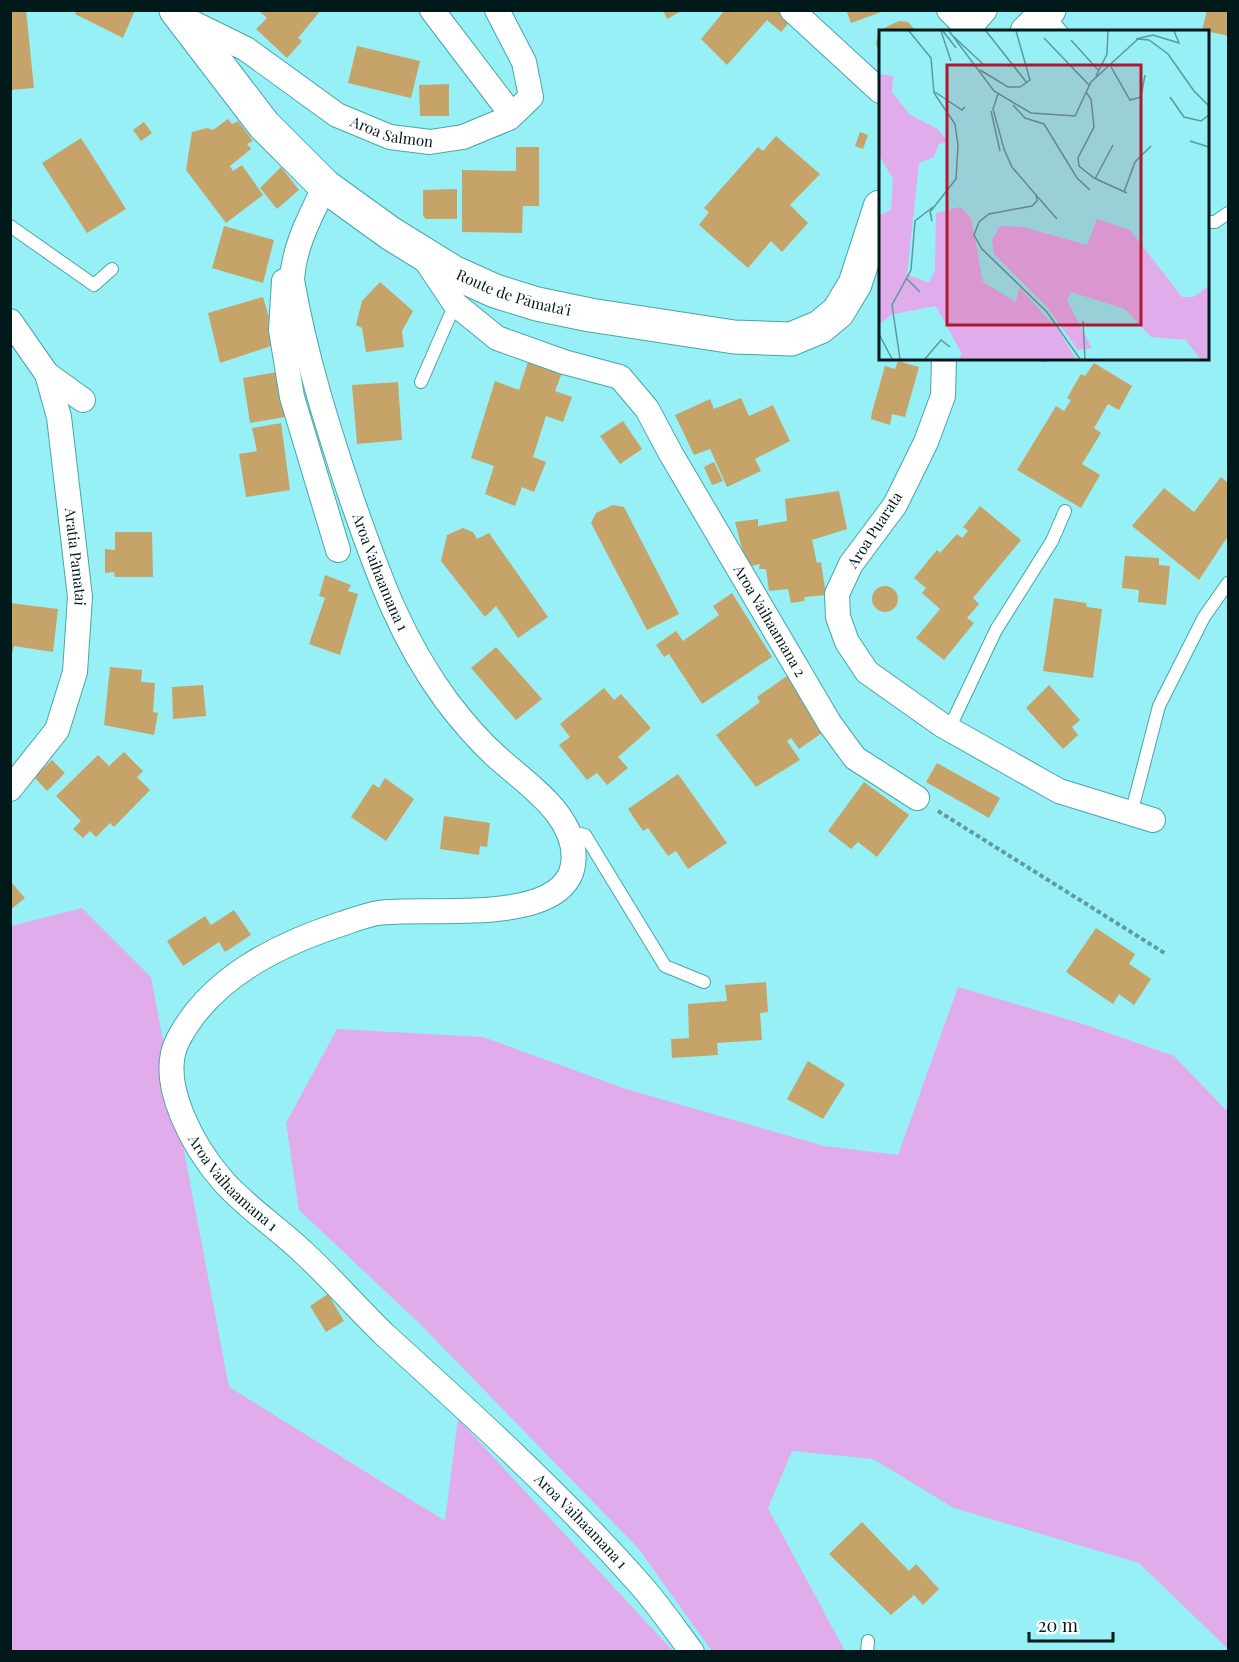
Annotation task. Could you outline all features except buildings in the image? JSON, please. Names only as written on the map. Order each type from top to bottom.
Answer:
[{"type":"main road","name":"Route de Pāmata'i","points":[[177,12],[264,125],[325,186],[423,255],[495,291],[537,304],[590,315],[734,337],[791,339],[820,327],[838,312],[855,284],[879,210]]},
{"type":"street","points":[[432,10],[512,115]]},
{"type":"street","name":"Aroa Salmon","points":[[177,12],[207,31],[246,49],[337,116],[390,137],[430,142],[463,136],[512,115],[531,97],[524,62],[497,10]]},
{"type":"street","points":[[792,10],[879,90]]},
{"type":"street","points":[[949,10],[967,30],[985,10]]},
{"type":"street","name":"Aroa Vaihaamana 1","points":[[325,186],[303,230],[283,285],[281,330],[292,397],[338,550]]},
{"type":"street","name":"Aroa Vaihaamana 2","points":[[423,255],[455,304],[497,338],[564,362],[620,377],[647,409],[830,724],[855,758],[917,798]]},
{"type":"street","name":"Aroa Vaihaamana 1","points":[[293,260],[294,289],[320,404],[385,590],[412,650],[457,713],[495,756],[534,786],[570,832],[574,851],[573,870],[564,888],[545,900],[503,908],[375,913],[319,931],[265,954],[201,1003],[175,1045],[172,1086],[189,1131],[222,1180],[303,1252],[387,1337],[472,1412],[640,1583],[692,1652]]},
{"type":"street","name":"Aratia Pamatai","points":[[10,321],[47,374],[59,417],[80,597],[75,672],[57,730],[10,789]]},
{"type":"street","name":"Aroa Puarata","points":[[944,360],[943,396],[926,442],[895,505],[851,564],[837,594],[838,617],[846,642],[867,672],[923,714],[1059,791],[1142,817]]},
{"type":"street","points":[[47,374],[83,400]]},
{"type":"lane","points":[[1209,222],[1215,222],[1228,213]]},
{"type":"lane","points":[[10,226],[94,285],[112,270]]},
{"type":"lane","points":[[421,382],[455,304]]},
{"type":"lane","points":[[949,729],[996,630],[1052,541],[1065,511]]},
{"type":"lane","points":[[1142,817],[1159,706],[1204,617],[1228,583]]},
{"type":"lane","name":"Aroa Vaihaamana 1","points":[[570,832],[585,835],[665,966],[704,982]]},
{"type":"path","points":[[917,798],[1166,954]]},
{"type":"shaded area","points":[[82,908],[151,977],[229,1387],[445,1521],[458,1419],[673,1651],[11,1652],[11,926]]},
{"type":"shaded area","points":[[958,987],[1083,1024],[1174,1056],[1228,1112],[1228,1649],[1139,1563],[954,1508],[873,1459],[792,1451],[768,1508],[845,1651],[712,1651],[638,1548],[420,1324],[299,1210],[286,1123],[337,1029],[483,1037],[626,1089],[824,1146],[898,1155]]}]
